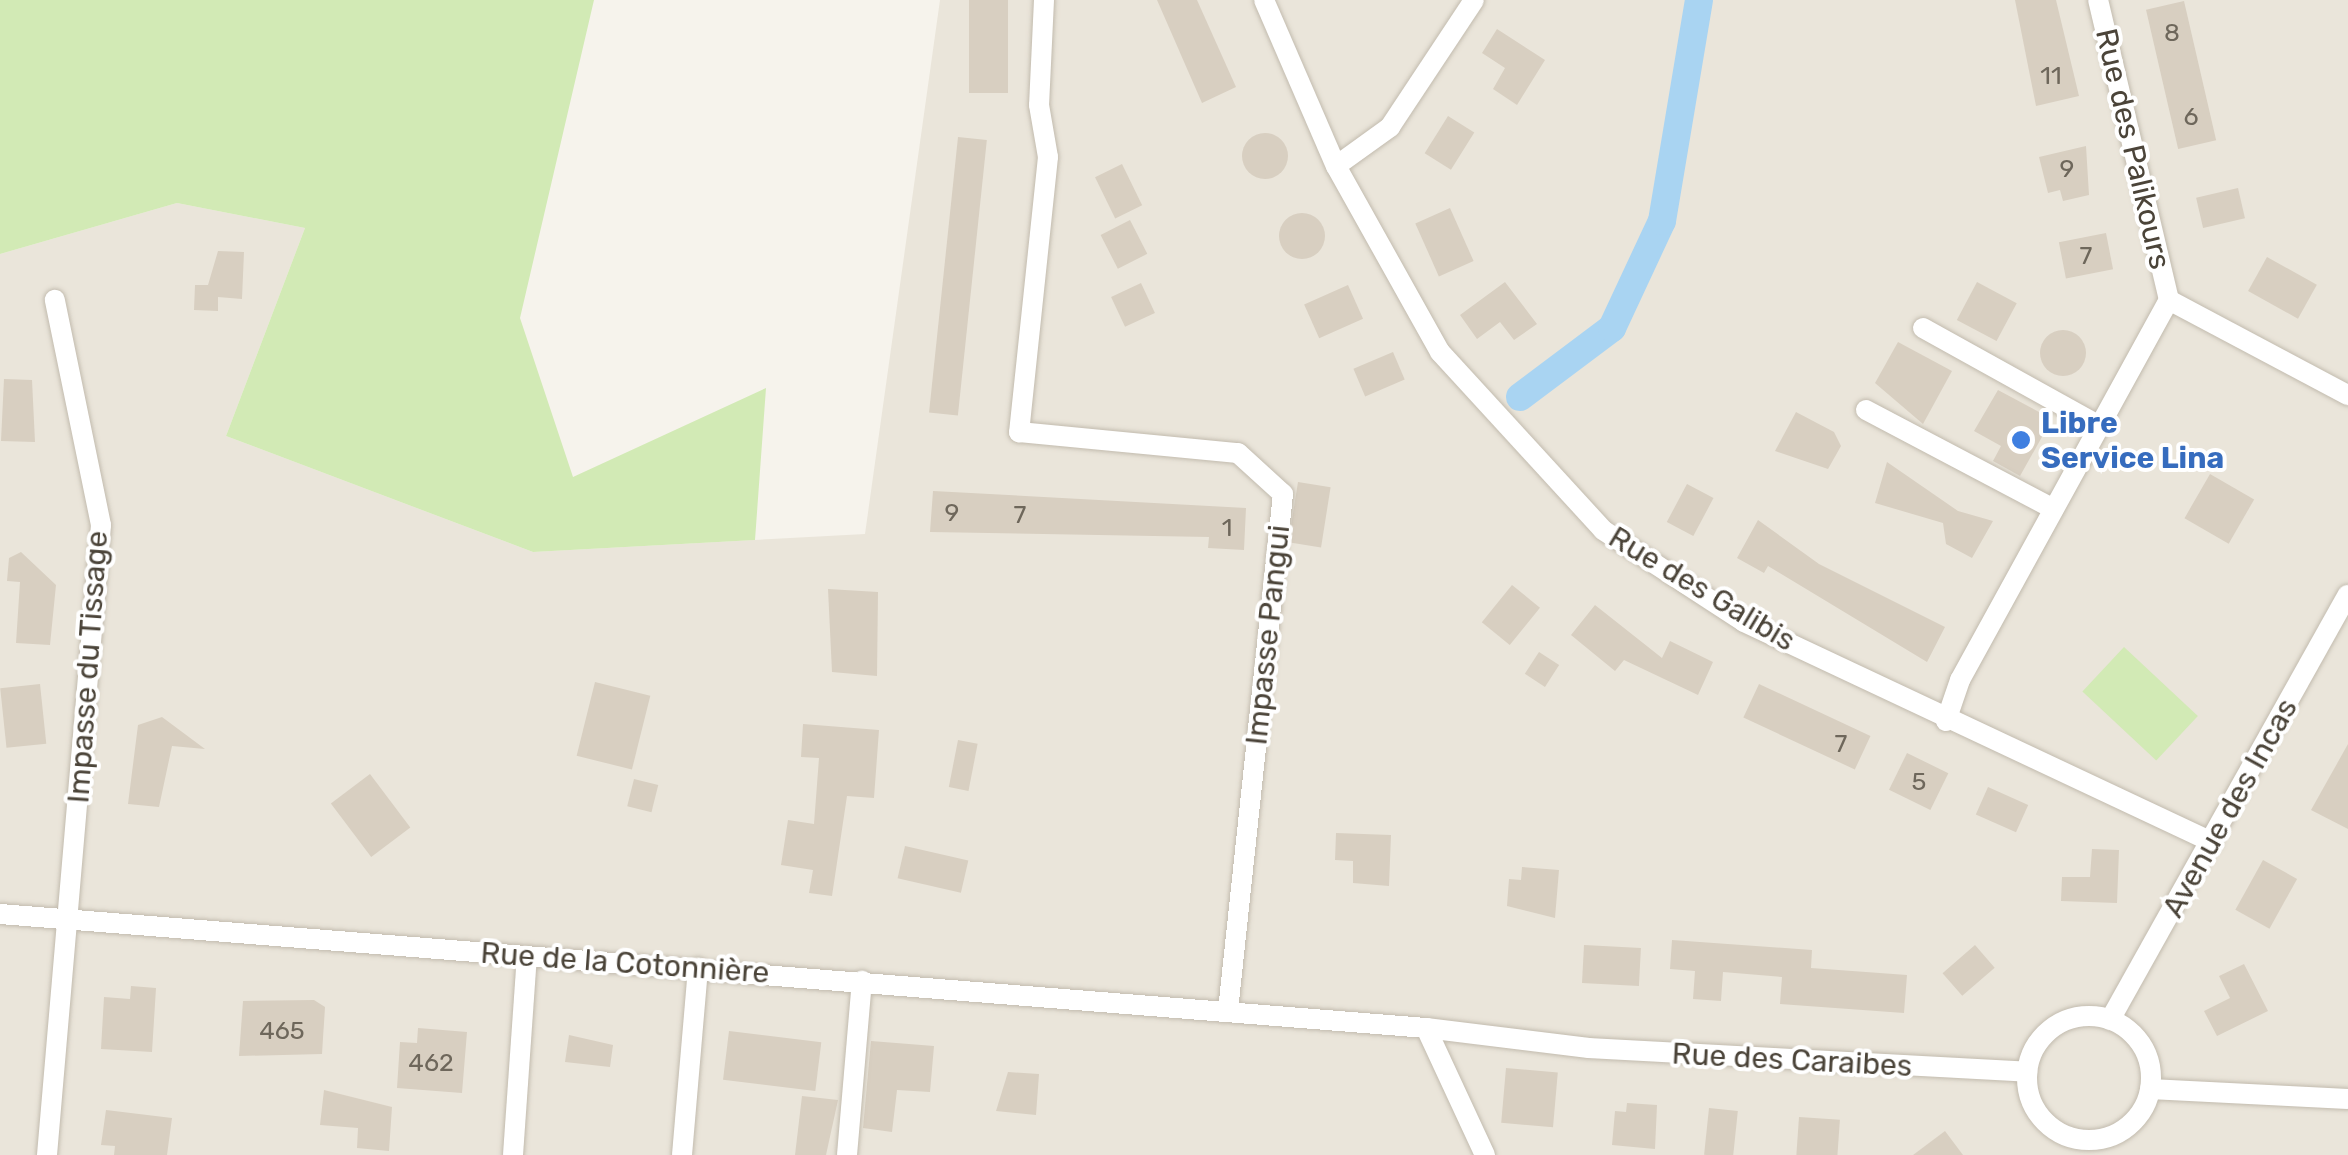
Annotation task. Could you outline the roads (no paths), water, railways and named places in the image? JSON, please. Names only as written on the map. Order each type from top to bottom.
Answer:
[{"type":"street","name":"Impasse Pangui","points":[[1044,0],[1039,106],[1048,157],[1019,432],[1238,452],[1283,494],[1228,1010]]},
{"type":"street","name":"Rue des Galibis","points":[[1264,0],[1336,166],[1440,352],[1603,530],[1744,622],[1946,722],[2212,842]]},
{"type":"street","points":[[1336,166],[1390,127],[1474,0]]},
{"type":"street","name":"Rue des Palikours","points":[[1946,722],[2054,509],[2169,300],[2098,0]]},
{"type":"street","name":"Impasse du Tissage","points":[[46,1155],[101,525],[55,300]]},
{"type":"street","points":[[2169,300],[2348,395]]},
{"type":"street","points":[[1923,328],[2100,426]]},
{"type":"street","points":[[1866,410],[2054,509]]},
{"type":"street","name":"Avenue des Incas","points":[[2110,1020],[2348,595]]},
{"type":"street","name":"Rue de la Cotonnière","points":[[0,914],[1426,1028]]},
{"type":"street","points":[[513,1155],[526,958]]},
{"type":"street","points":[[682,1155],[698,968]]},
{"type":"street","points":[[847,1155],[862,981]]},
{"type":"street","points":[[2088,1016],[2110,1020],[2138,1040],[2150,1088],[2143,1109],[2110,1136],[2063,1146],[2041,1117],[2027,1072],[2046,1032],[2088,1016]]},
{"type":"street","points":[[1426,1028],[1485,1155]]},
{"type":"street","name":"Rue des Caraibes","points":[[1426,1028],[2027,1072]]},
{"type":"street","points":[[2150,1088],[2348,1098]]},
{"type":"waterway","points":[[1520,397],[1612,328],[1662,221],[1699,0]]},
{"type":"place","name":"Libre Service Lina","points":[[2021,440]]}]
